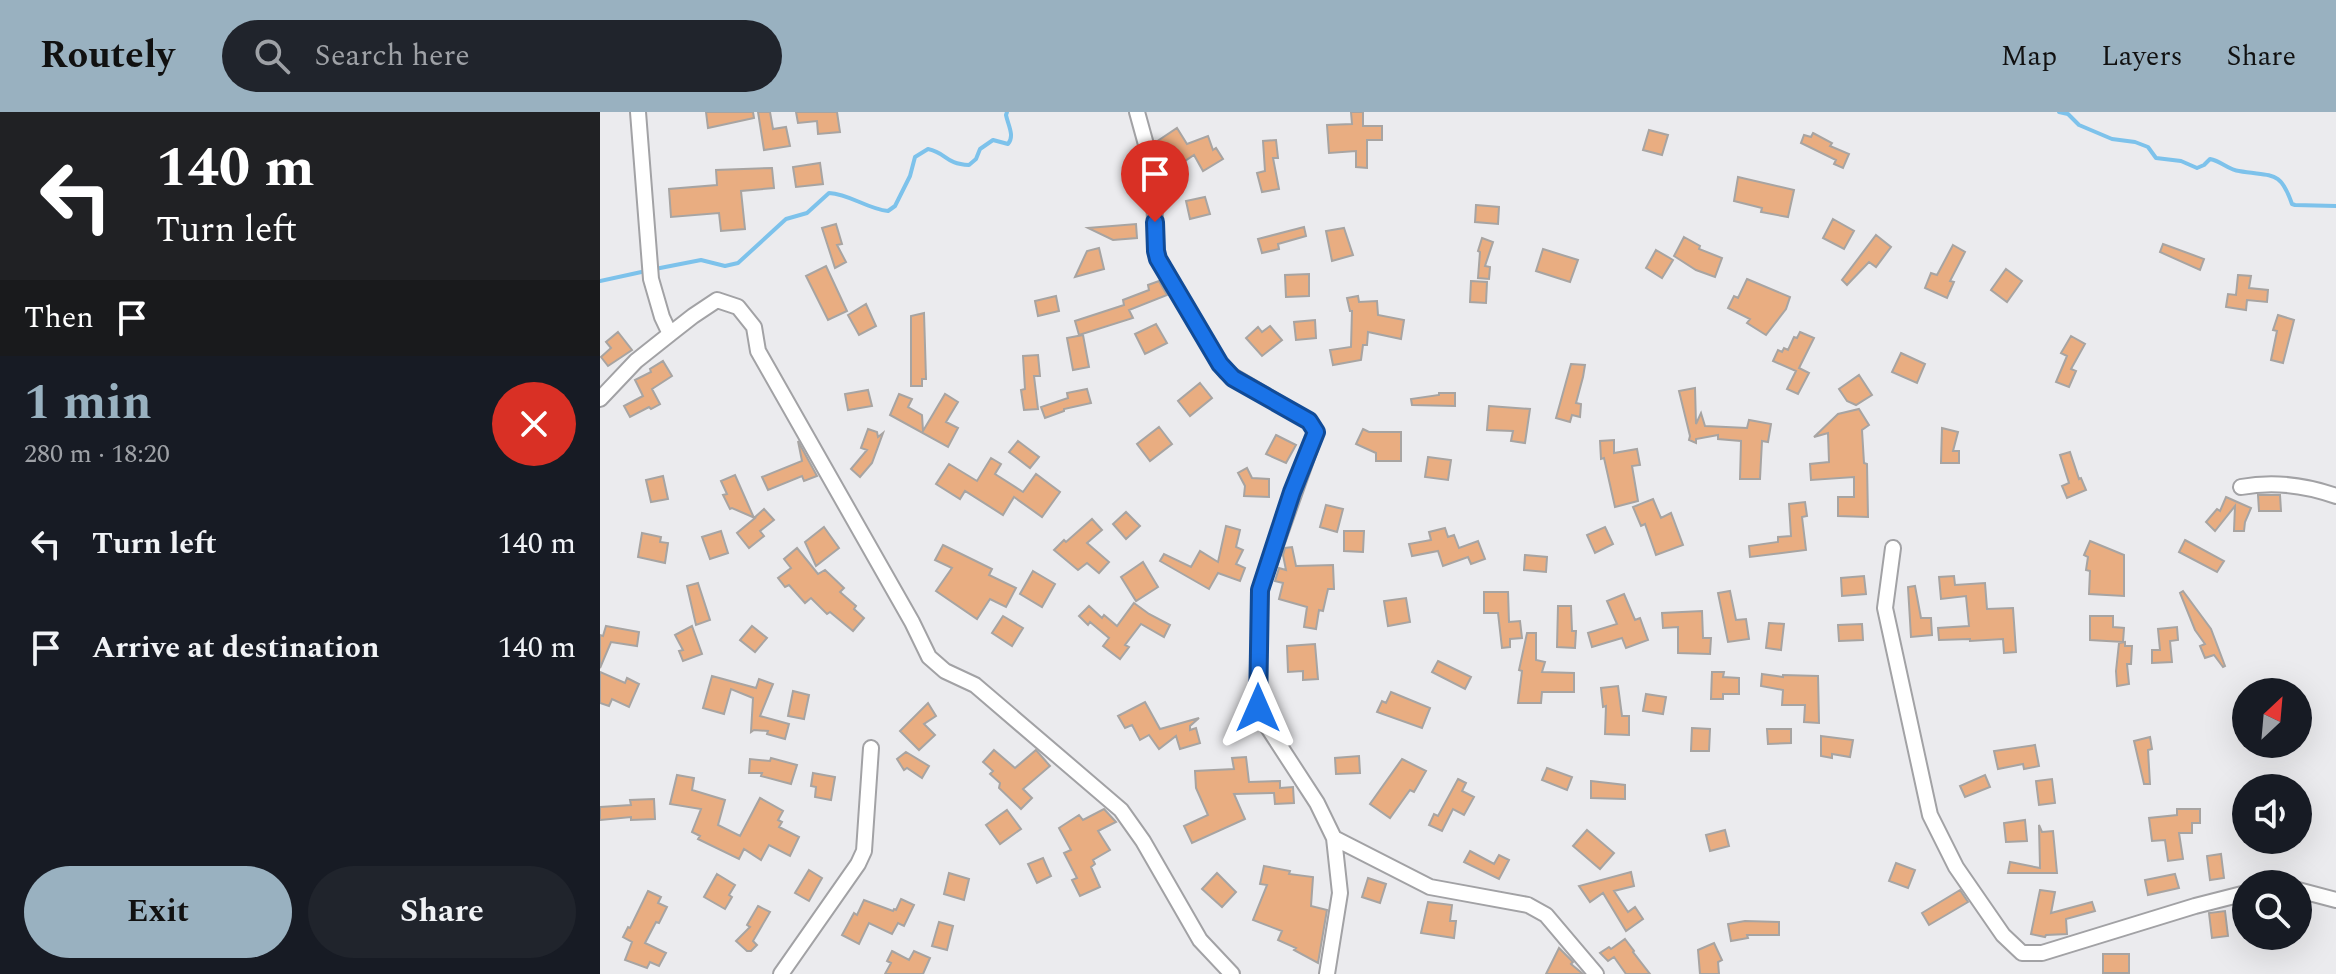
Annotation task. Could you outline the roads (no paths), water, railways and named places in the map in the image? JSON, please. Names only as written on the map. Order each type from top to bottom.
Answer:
[{"type":"street","points":[[638,112],[651,279],[670,334]]},
{"type":"street","points":[[1137,112],[1150,159],[1158,259],[1226,372],[1309,421],[1316,432],[1292,492],[1260,590],[1258,708],[1317,803],[1334,838],[1340,893],[1327,974]]},
{"type":"street","points":[[600,399],[636,361],[717,300],[738,307],[754,327],[758,351],[929,657],[945,671],[975,685],[1121,810],[1143,841],[1200,940],[1232,974]]},
{"type":"street","points":[[2241,487],[2280,483],[2336,496]]},
{"type":"street","points":[[1893,548],[1885,608],[1930,815],[1956,867],[2003,935],[2022,953],[2042,953],[2232,897]]},
{"type":"street","points":[[781,974],[864,851],[871,748]]},
{"type":"street","points":[[1334,838],[1430,887],[1537,909],[1546,915],[1596,974]]},
{"type":"street","points":[[2312,894],[2336,900]]},
{"type":"waterway","points":[[655,269],[701,260],[725,266],[738,263],[786,219],[807,213],[829,193],[888,211],[895,206],[910,176],[915,157],[928,149],[955,163],[969,165],[980,149],[993,140],[1008,144],[1011,134],[1007,112]]},
{"type":"waterway","points":[[2059,112],[2068,114],[2079,125],[2112,139],[2148,147],[2156,158],[2181,161],[2197,168],[2210,159],[2214,160],[2235,170],[2279,180],[2292,204],[2336,206]]},
{"type":"waterway","points":[[600,281],[646,271]]}]
